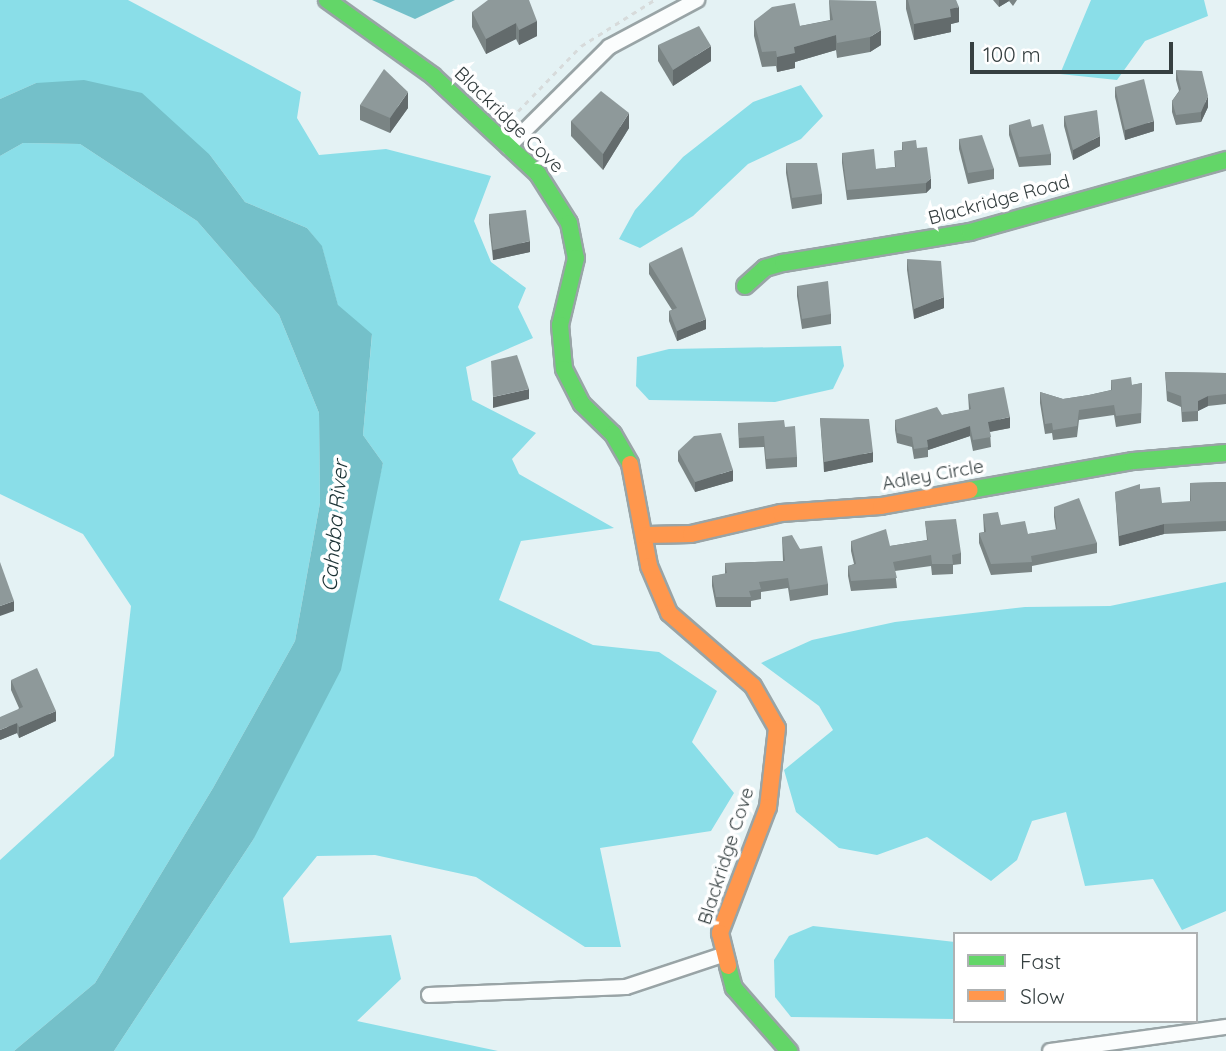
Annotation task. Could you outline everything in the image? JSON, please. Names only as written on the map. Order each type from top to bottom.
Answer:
[{"type":"street","name":"Blackridge Cove","points":[[327,0],[433,76],[538,174],[569,223],[576,258],[560,325],[564,369],[582,404],[624,448],[644,498],[649,566],[669,613],[753,686],[776,728],[768,807],[726,913],[723,955],[747,1007],[789,1051]]},
{"type":"street","points":[[508,147],[608,47],[697,0]]},
{"type":"street","name":"Blackridge Road","points":[[745,285],[774,265],[970,232],[1226,160]]},
{"type":"street","name":"Adley Circle","points":[[647,535],[691,534],[759,515],[881,506],[1133,461],[1226,453]]},
{"type":"street","points":[[429,995],[626,987],[723,955]]},
{"type":"street","points":[[1050,1051],[1226,1027]]},
{"type":"path","points":[[488,104],[512,115],[581,46],[654,0]]},
{"type":"shaded area","points":[[0,0],[128,0],[301,92],[297,118],[319,155],[386,149],[491,176],[474,221],[491,262],[526,288],[518,307],[533,338],[466,367],[472,400],[536,433],[512,459],[519,474],[614,528],[521,541],[499,600],[593,645],[659,652],[717,691],[692,742],[734,793],[711,831],[600,848],[621,947],[585,947],[476,877],[375,855],[317,856],[283,898],[290,943],[391,935],[401,979],[357,1021],[498,1051],[114,1051],[253,840],[366,533],[383,463],[363,435],[372,335],[338,306],[322,247],[307,228],[245,202],[210,155],[36,83],[0,99]]},
{"type":"shaded area","points":[[1091,0],[1204,0],[1208,16],[1145,41],[1117,80],[1060,74]]},
{"type":"shaded area","points":[[801,85],[823,116],[801,139],[748,164],[693,216],[640,248],[619,239],[635,210],[683,157],[753,102]]},
{"type":"shaded area","points":[[23,143],[80,144],[197,221],[279,315],[319,413],[320,503],[295,641],[213,788],[95,983],[14,1051],[0,1051],[0,860],[114,756],[131,606],[83,534],[0,494],[0,156]]},
{"type":"shaded area","points":[[841,346],[844,366],[833,389],[775,402],[649,400],[636,386],[637,357],[669,349]]},
{"type":"shaded area","points":[[1226,582],[1226,911],[1182,930],[1153,879],[1085,886],[1066,812],[1032,821],[1017,860],[991,881],[927,837],[877,855],[839,848],[796,812],[784,770],[833,730],[819,706],[761,663],[812,640],[895,622],[1025,607],[1110,606]]},
{"type":"shaded area","points":[[813,926],[953,942],[953,1019],[791,1017],[775,997],[774,960],[789,936]]},
{"type":"water","points":[[372,0],[455,0],[415,19]]},
{"type":"water","name":"Cahaba River","points":[[84,80],[142,93],[210,155],[245,202],[307,228],[322,246],[338,305],[372,334],[363,435],[383,463],[341,670],[253,840],[114,1051],[14,1051],[95,983],[213,788],[295,641],[320,503],[319,413],[279,315],[197,221],[80,144],[23,143],[0,156],[0,99],[36,83]]},
{"type":"building","points":[[488,0],[529,0],[537,21],[519,30],[516,23],[486,39],[472,12]]},
{"type":"building","points":[[829,0],[876,1],[881,30],[870,37],[837,43],[836,35],[794,47],[795,53],[777,57],[776,51],[762,52],[754,21],[772,7],[795,3],[800,26],[833,20]]},
{"type":"building","points":[[908,0],[956,0],[959,7],[950,9],[951,17],[914,24]]},
{"type":"building","points":[[699,26],[711,46],[673,70],[658,45]]},
{"type":"building","points":[[384,69],[408,92],[390,118],[360,105]]},
{"type":"building","points":[[1176,70],[1202,71],[1208,96],[1201,112],[1176,115],[1172,101],[1181,89]]},
{"type":"building","points":[[1144,79],[1154,121],[1125,130],[1115,87]]},
{"type":"building","points":[[601,91],[629,113],[603,154],[571,121]]},
{"type":"building","points":[[1097,110],[1100,136],[1073,150],[1064,116]]},
{"type":"building","points":[[1030,119],[1032,127],[1043,124],[1051,154],[1019,157],[1009,125]]},
{"type":"building","points":[[982,135],[994,169],[968,173],[959,139]]},
{"type":"building","points":[[916,140],[917,148],[927,147],[931,178],[926,183],[847,190],[842,153],[874,149],[876,169],[896,167],[894,151],[903,150],[902,142]]},
{"type":"building","points":[[786,163],[817,163],[822,194],[792,198]]},
{"type":"building","points":[[526,210],[530,241],[493,250],[489,214]]},
{"type":"building","points":[[682,247],[706,319],[677,331],[669,311],[677,308],[649,263]]},
{"type":"building","points":[[907,259],[941,261],[944,297],[914,309]]},
{"type":"building","points":[[828,281],[831,314],[802,319],[797,286]]},
{"type":"building","points":[[517,355],[529,389],[493,397],[491,361]]},
{"type":"building","points":[[1165,372],[1226,373],[1226,394],[1208,396],[1198,401],[1198,411],[1182,412],[1181,396],[1167,391]]},
{"type":"building","points":[[1131,377],[1132,385],[1142,383],[1141,413],[1116,416],[1114,405],[1079,410],[1077,426],[1053,430],[1052,423],[1045,424],[1040,392],[1063,399],[1089,395],[1112,390],[1111,380]]},
{"type":"building","points":[[1004,387],[1010,417],[988,422],[991,437],[973,440],[970,426],[927,440],[928,447],[914,449],[912,437],[897,433],[895,420],[937,407],[942,415],[971,409],[968,394]]},
{"type":"building","points":[[820,418],[869,419],[873,452],[824,462]]},
{"type":"building","points":[[784,420],[785,427],[795,426],[797,457],[766,459],[764,436],[739,438],[738,423]]},
{"type":"building","points":[[721,433],[733,470],[695,482],[678,451],[694,436]]},
{"type":"building","points":[[1226,482],[1226,521],[1164,524],[1119,536],[1115,492],[1140,484],[1140,489],[1160,487],[1162,503],[1191,501],[1190,483]]},
{"type":"building","points":[[1079,498],[1097,543],[1031,556],[1032,562],[991,564],[979,533],[986,532],[983,514],[998,512],[1001,525],[1025,521],[1028,534],[1057,529],[1054,507]]},
{"type":"building","points":[[956,519],[961,553],[952,555],[953,564],[932,564],[931,555],[893,562],[897,578],[851,581],[848,566],[856,564],[851,541],[886,529],[890,546],[928,540],[925,521]]},
{"type":"building","points":[[792,535],[800,549],[822,546],[828,584],[790,590],[788,578],[759,582],[761,589],[749,591],[751,597],[716,597],[712,576],[727,573],[725,563],[785,561],[782,537]]},
{"type":"building","points":[[0,562],[14,601],[0,606]]},
{"type":"building","points":[[37,668],[56,711],[19,727],[17,723],[0,730],[0,717],[23,707],[11,680]]},
{"type":"traffic: fast","points":[[327,0],[433,76],[538,174],[569,223],[576,258],[560,325],[564,369],[582,404],[613,434],[630,464]]},
{"type":"traffic: fast","points":[[745,286],[765,268],[783,263],[970,232],[1226,160]]},
{"type":"traffic: fast","points":[[970,490],[1133,461],[1226,453]]},
{"type":"traffic: fast","points":[[728,966],[734,988],[789,1051]]},
{"type":"traffic: slow","points":[[630,464],[649,566],[669,613],[753,686],[777,728],[768,807],[720,933],[728,966]]},
{"type":"traffic: slow","points":[[647,535],[691,534],[781,513],[881,506],[970,490]]}]
